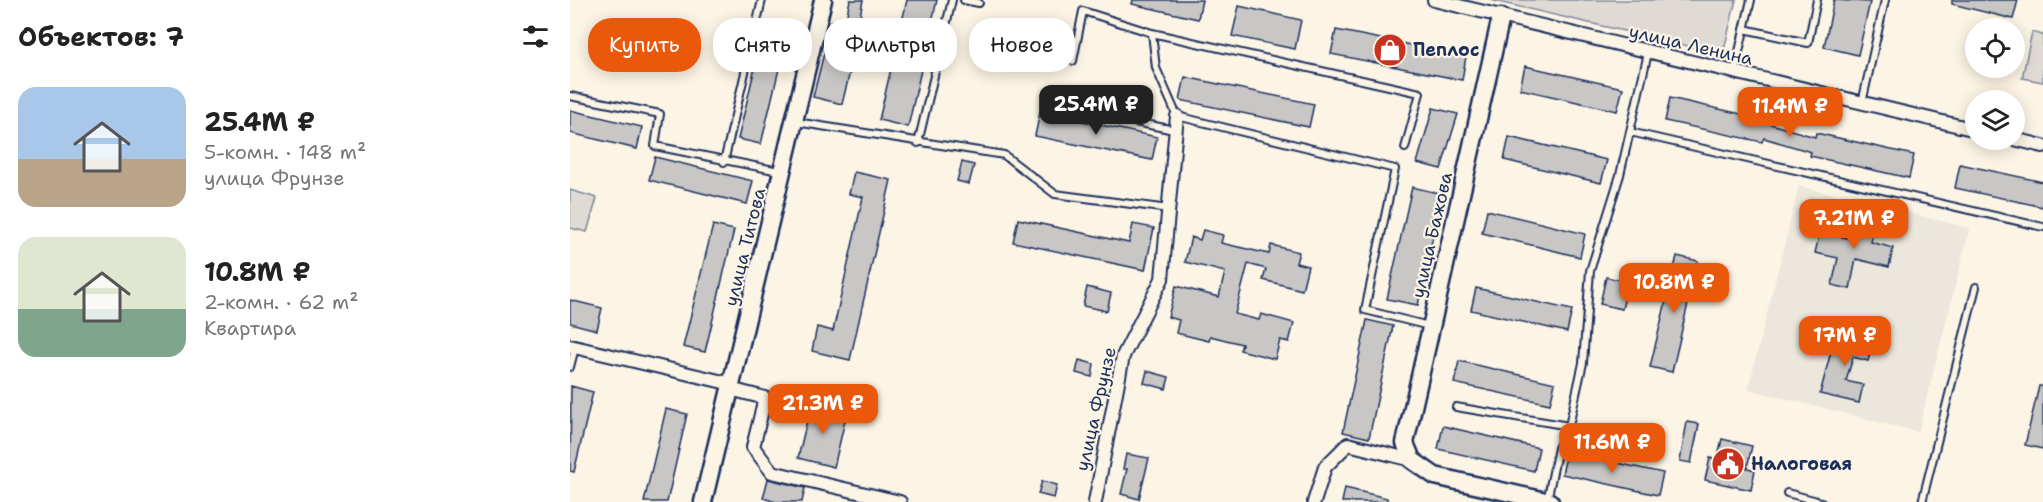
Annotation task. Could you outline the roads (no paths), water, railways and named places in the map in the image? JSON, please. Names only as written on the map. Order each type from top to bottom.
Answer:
[{"type":"street","name":"улица Титова","points":[[703,502],[823,0]]},
{"type":"street","name":"улица Ленина","points":[[1434,0],[1734,74],[1965,127]]},
{"type":"street","name":"улица Бажова","points":[[1412,460],[1405,442],[1501,17]]},
{"type":"street","name":"улица Фрунзе","points":[[1095,502],[1123,356],[1162,279],[1177,116]]},
{"type":"street","points":[[2025,142],[2043,146]]},
{"type":"street","points":[[572,347],[731,386],[765,398],[753,447],[772,472],[900,502]]},
{"type":"street","points":[[1314,502],[1325,467],[1348,444],[1412,460],[1435,476],[1548,502]]},
{"type":"lane","points":[[724,162],[762,0]]},
{"type":"lane","points":[[918,143],[952,0]]},
{"type":"lane","points":[[964,0],[979,3]]},
{"type":"lane","points":[[1734,74],[1751,0]]},
{"type":"lane","points":[[1744,29],[1808,43],[1817,0]]},
{"type":"lane","points":[[1862,104],[1885,0]]},
{"type":"lane","points":[[1075,51],[1083,10],[1152,33],[1420,93],[1405,148]]},
{"type":"lane","points":[[1152,33],[1156,68],[1177,116],[1395,170],[1365,310],[1431,326]]},
{"type":"lane","points":[[1548,502],[1558,448],[1569,426],[1583,363],[1590,271],[1620,175],[1648,53]]},
{"type":"lane","points":[[570,96],[660,114],[655,146],[724,162],[783,171]]},
{"type":"lane","points":[[1049,104],[1174,130]]},
{"type":"lane","points":[[795,121],[918,143],[1004,155],[1055,194],[1168,209]]},
{"type":"lane","points":[[1630,132],[2043,227]]},
{"type":"lane","points":[[1922,502],[1976,287]]},
{"type":"lane","points":[[570,367],[572,347]]},
{"type":"lane","points":[[1456,407],[1569,426]]},
{"type":"lane","points":[[1787,493],[1821,502]]},
{"type":"place","name":"Пеплос","points":[[1390,50]]},
{"type":"place","name":"Налоговая","points":[[1728,464]]}]
